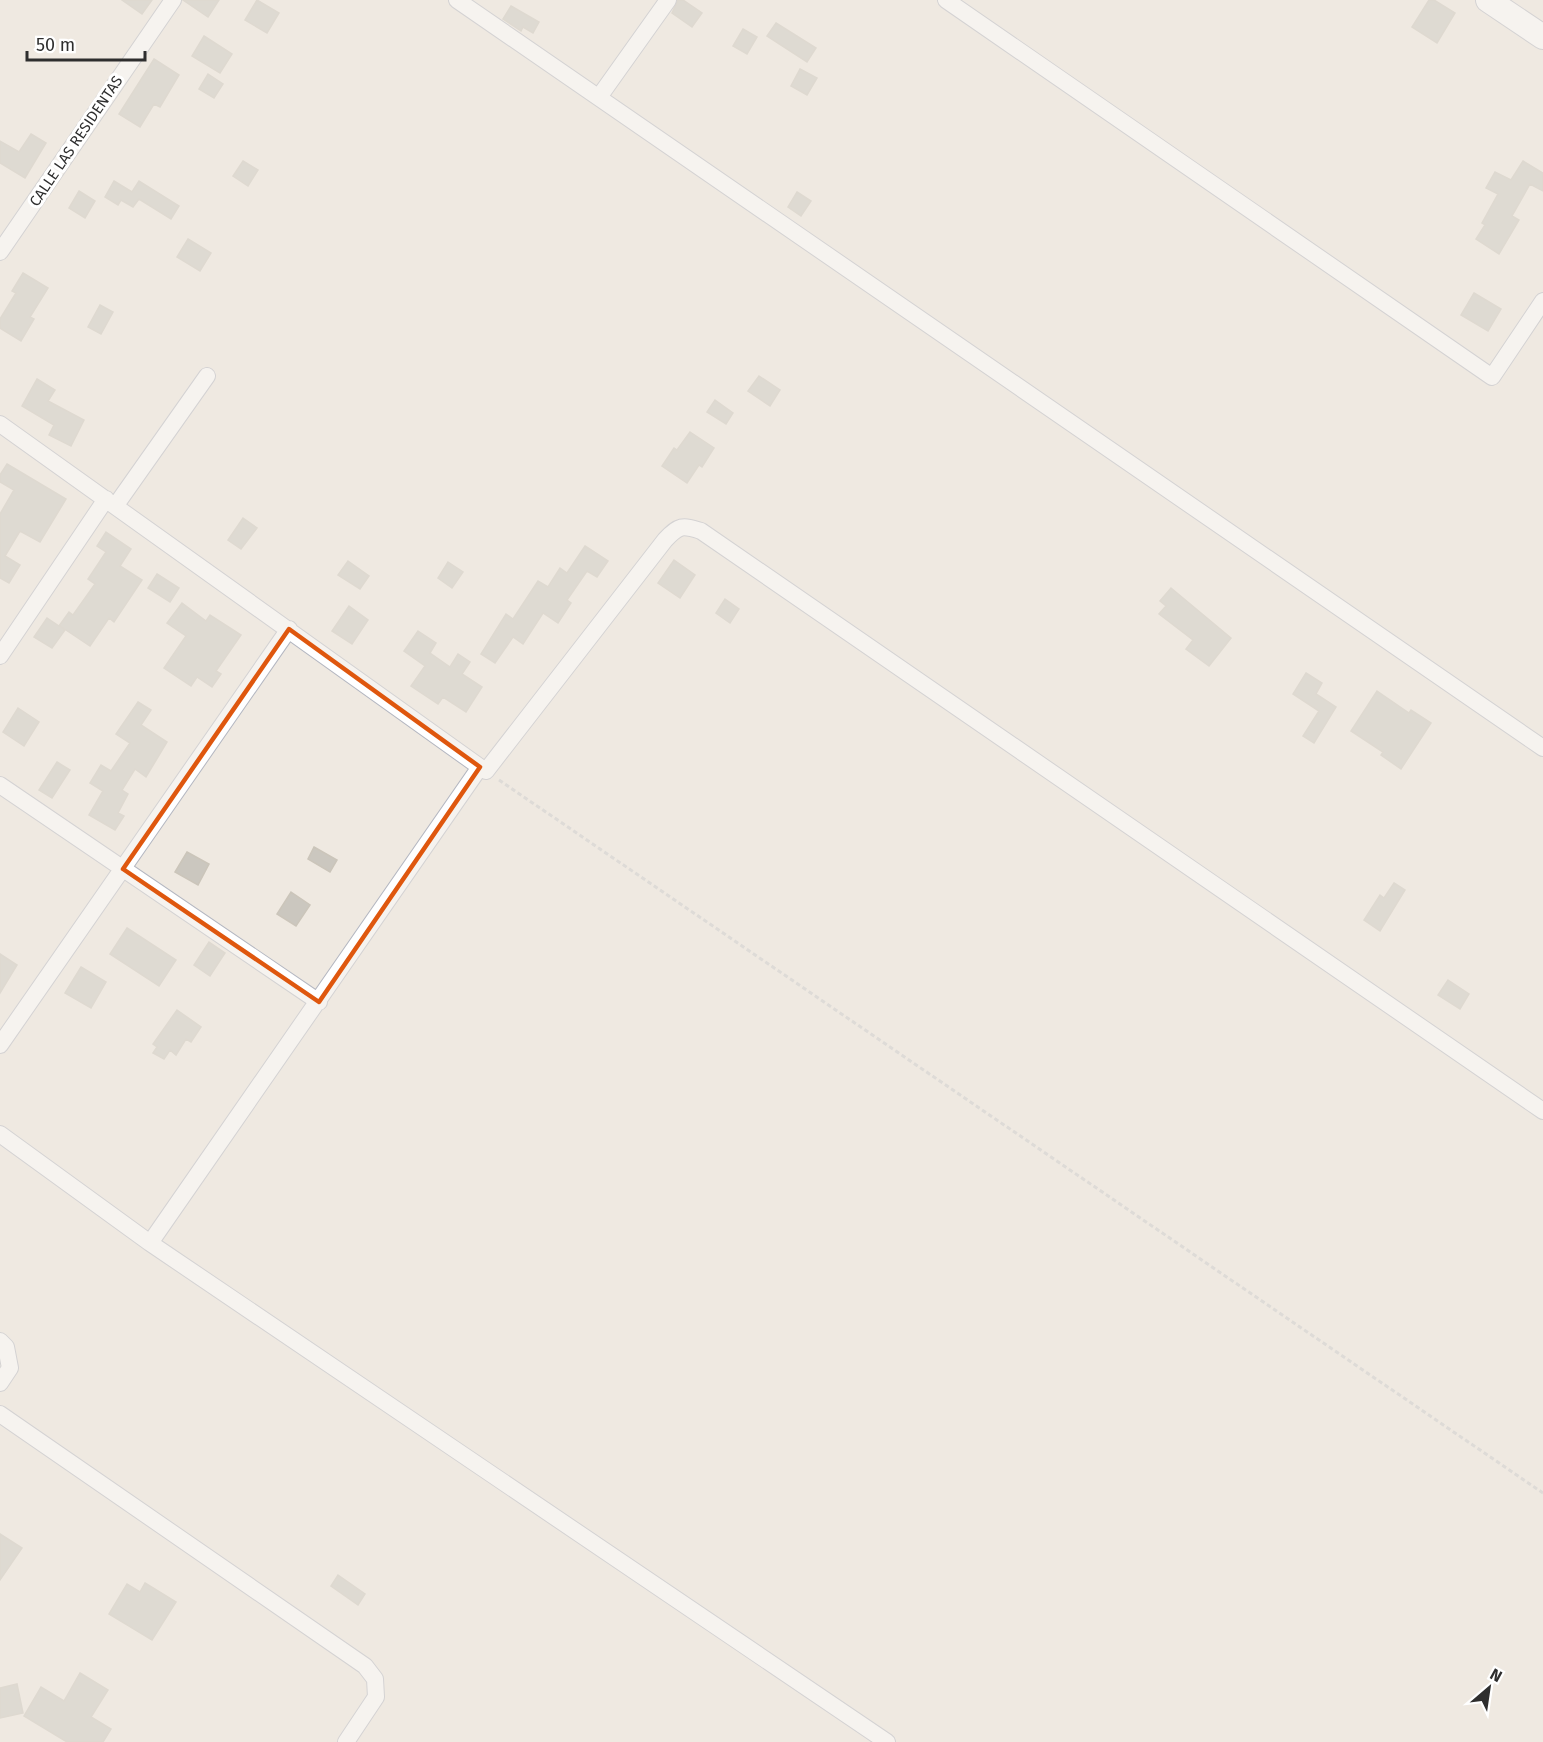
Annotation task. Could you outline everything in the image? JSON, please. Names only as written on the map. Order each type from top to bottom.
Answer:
[{"type":"street","name":"CALLE LAS RESIDENTAS","points":[[0,252],[173,0]]},
{"type":"street","points":[[458,0],[1543,748]]},
{"type":"street","points":[[599,97],[668,0]]},
{"type":"street","points":[[946,0],[1492,377],[1543,301]]},
{"type":"street","points":[[1488,0],[1543,37]]},
{"type":"street","points":[[0,656],[111,502],[207,376]]},
{"type":"street","points":[[0,424],[480,767],[150,1243]]},
{"type":"street","points":[[486,771],[665,540],[681,526],[700,531],[1543,1111]]},
{"type":"street","points":[[0,1045],[289,629]]},
{"type":"street","points":[[0,785],[319,1002]]},
{"type":"street","points":[[0,1134],[150,1243],[887,1742]]},
{"type":"street","points":[[0,1341],[6,1347],[10,1368],[0,1383]]},
{"type":"street","points":[[0,1414],[365,1666],[375,1679],[376,1696],[346,1742]]},
{"type":"path","points":[[486,771],[1543,1493]]},
{"type":"highlighted area","points":[[289,629],[480,767],[319,1002],[123,869]]},
{"type":"building","points":[[122,0],[152,0],[142,14]]},
{"type":"building","points":[[183,0],[219,0],[208,17]]},
{"type":"building","points":[[257,0],[279,13],[267,33],[245,20]]},
{"type":"building","points":[[678,0],[683,0],[702,13],[692,27],[672,13]]},
{"type":"building","points":[[1429,0],[1434,0],[1455,13],[1437,43],[1412,27]]},
{"type":"building","points":[[511,6],[539,22],[533,33],[523,27],[521,31],[503,19]]},
{"type":"building","points":[[776,23],[816,48],[807,62],[767,36]]},
{"type":"building","points":[[743,29],[757,37],[747,54],[733,46]]},
{"type":"building","points":[[204,36],[232,54],[220,73],[192,56]]},
{"type":"building","points":[[154,59],[179,75],[160,107],[154,104],[140,127],[119,114]]},
{"type":"building","points":[[800,69],[817,78],[807,95],[791,86]]},
{"type":"building","points":[[208,74],[223,84],[214,98],[199,89]]},
{"type":"building","points":[[31,134],[46,143],[25,178],[0,163],[0,141],[19,152]]},
{"type":"building","points":[[243,161],[258,170],[248,186],[233,176]]},
{"type":"building","points":[[1523,161],[1543,173],[1543,191],[1530,184],[1512,216],[1519,220],[1499,254],[1476,239],[1485,225],[1482,223],[1498,194],[1486,188],[1495,172],[1511,180]]},
{"type":"building","points":[[114,181],[132,192],[139,181],[179,206],[171,219],[139,199],[133,207],[121,200],[118,205],[105,197]]},
{"type":"building","points":[[79,191],[95,201],[85,218],[69,208]]},
{"type":"building","points":[[797,192],[811,201],[801,216],[788,207]]},
{"type":"building","points":[[188,239],[211,253],[200,271],[177,257]]},
{"type":"building","points":[[23,273],[48,288],[30,317],[34,319],[21,341],[0,328],[0,319],[16,293],[12,291]]},
{"type":"building","points":[[1474,293],[1501,309],[1488,331],[1461,315]]},
{"type":"building","points":[[100,305],[113,312],[101,334],[88,327]]},
{"type":"building","points":[[759,376],[780,390],[770,406],[748,391]]},
{"type":"building","points":[[37,379],[55,390],[48,401],[84,420],[71,446],[49,435],[54,425],[22,406]]},
{"type":"building","points":[[715,400],[733,413],[726,424],[707,412]]},
{"type":"building","points":[[690,432],[714,448],[702,467],[699,465],[687,483],[662,466],[674,448],[677,450]]},
{"type":"building","points":[[7,464],[66,499],[40,542],[20,531],[5,556],[20,565],[9,583],[0,578],[0,514],[14,490],[0,482],[0,475]]},
{"type":"building","points":[[243,518],[257,528],[241,549],[228,540]]},
{"type":"building","points":[[106,532],[131,549],[120,566],[142,580],[114,622],[109,618],[90,646],[60,626],[65,630],[52,648],[34,637],[47,618],[59,626],[69,612],[73,615],[95,584],[88,579],[106,552],[97,546]]},
{"type":"building","points":[[585,546],[608,561],[597,577],[587,571],[567,600],[571,603],[558,623],[543,613],[523,644],[513,637],[495,663],[481,654],[506,614],[513,619],[538,581],[548,587],[560,568],[567,573]]},
{"type":"building","points":[[674,560],[695,575],[680,598],[658,583]]},
{"type":"building","points":[[348,561],[369,576],[360,589],[338,575]]},
{"type":"building","points":[[448,562],[463,572],[452,588],[438,578]]},
{"type":"building","points":[[157,574],[179,588],[170,602],[148,588]]},
{"type":"building","points":[[1171,588],[1231,638],[1209,666],[1186,649],[1193,640],[1159,614],[1166,606],[1160,601]]},
{"type":"building","points":[[725,599],[739,609],[730,623],[716,613]]},
{"type":"building","points":[[182,603],[206,621],[210,615],[241,635],[216,671],[221,674],[212,687],[197,677],[191,686],[164,668],[186,636],[167,623]]},
{"type":"building","points":[[349,606],[368,620],[352,644],[332,631]]},
{"type":"building","points":[[418,631],[436,643],[430,653],[450,667],[458,654],[470,662],[462,674],[482,687],[466,712],[443,697],[438,704],[411,686],[425,666],[404,651]]},
{"type":"building","points":[[1306,673],[1322,683],[1316,694],[1336,707],[1314,743],[1303,736],[1319,711],[1293,694]]},
{"type":"building","points":[[1377,691],[1409,713],[1411,710],[1431,723],[1401,769],[1381,755],[1383,752],[1351,731]]},
{"type":"building","points":[[138,702],[151,710],[141,725],[167,742],[146,777],[135,769],[122,790],[128,794],[118,813],[124,816],[115,830],[89,815],[103,791],[90,783],[101,765],[111,771],[130,743],[116,734]]},
{"type":"building","points":[[18,708],[39,722],[24,746],[3,732]]},
{"type":"building","points":[[57,762],[70,770],[52,798],[39,790]]},
{"type":"building","points":[[314,847],[337,860],[330,872],[308,859]]},
{"type":"building","points":[[187,852],[209,864],[198,885],[175,872]]},
{"type":"building","points":[[1394,883],[1405,890],[1380,931],[1364,920],[1380,895],[1384,898]]},
{"type":"building","points":[[291,892],[310,905],[296,926],[277,914]]},
{"type":"building","points":[[127,928],[176,960],[159,986],[110,954]]},
{"type":"building","points":[[209,942],[225,953],[210,976],[194,965]]},
{"type":"building","points":[[0,954],[17,965],[0,993]]},
{"type":"building","points":[[81,967],[106,982],[91,1008],[65,993]]},
{"type":"building","points":[[1448,980],[1469,994],[1460,1009],[1438,995]]},
{"type":"building","points":[[177,1010],[201,1027],[191,1042],[186,1039],[176,1055],[170,1050],[164,1059],[153,1053],[157,1047],[153,1044]]},
{"type":"building","points":[[0,1534],[22,1548],[0,1580]]},
{"type":"building","points":[[338,1575],[365,1594],[358,1605],[331,1586]]},
{"type":"building","points":[[145,1583],[176,1602],[152,1640],[109,1614],[127,1584],[140,1592]]},
{"type":"building","points":[[80,1673],[108,1690],[91,1717],[111,1729],[103,1742],[67,1742],[24,1716],[41,1687],[64,1701]]},
{"type":"building","points":[[17,1684],[23,1713],[0,1718],[0,1688]]}]
